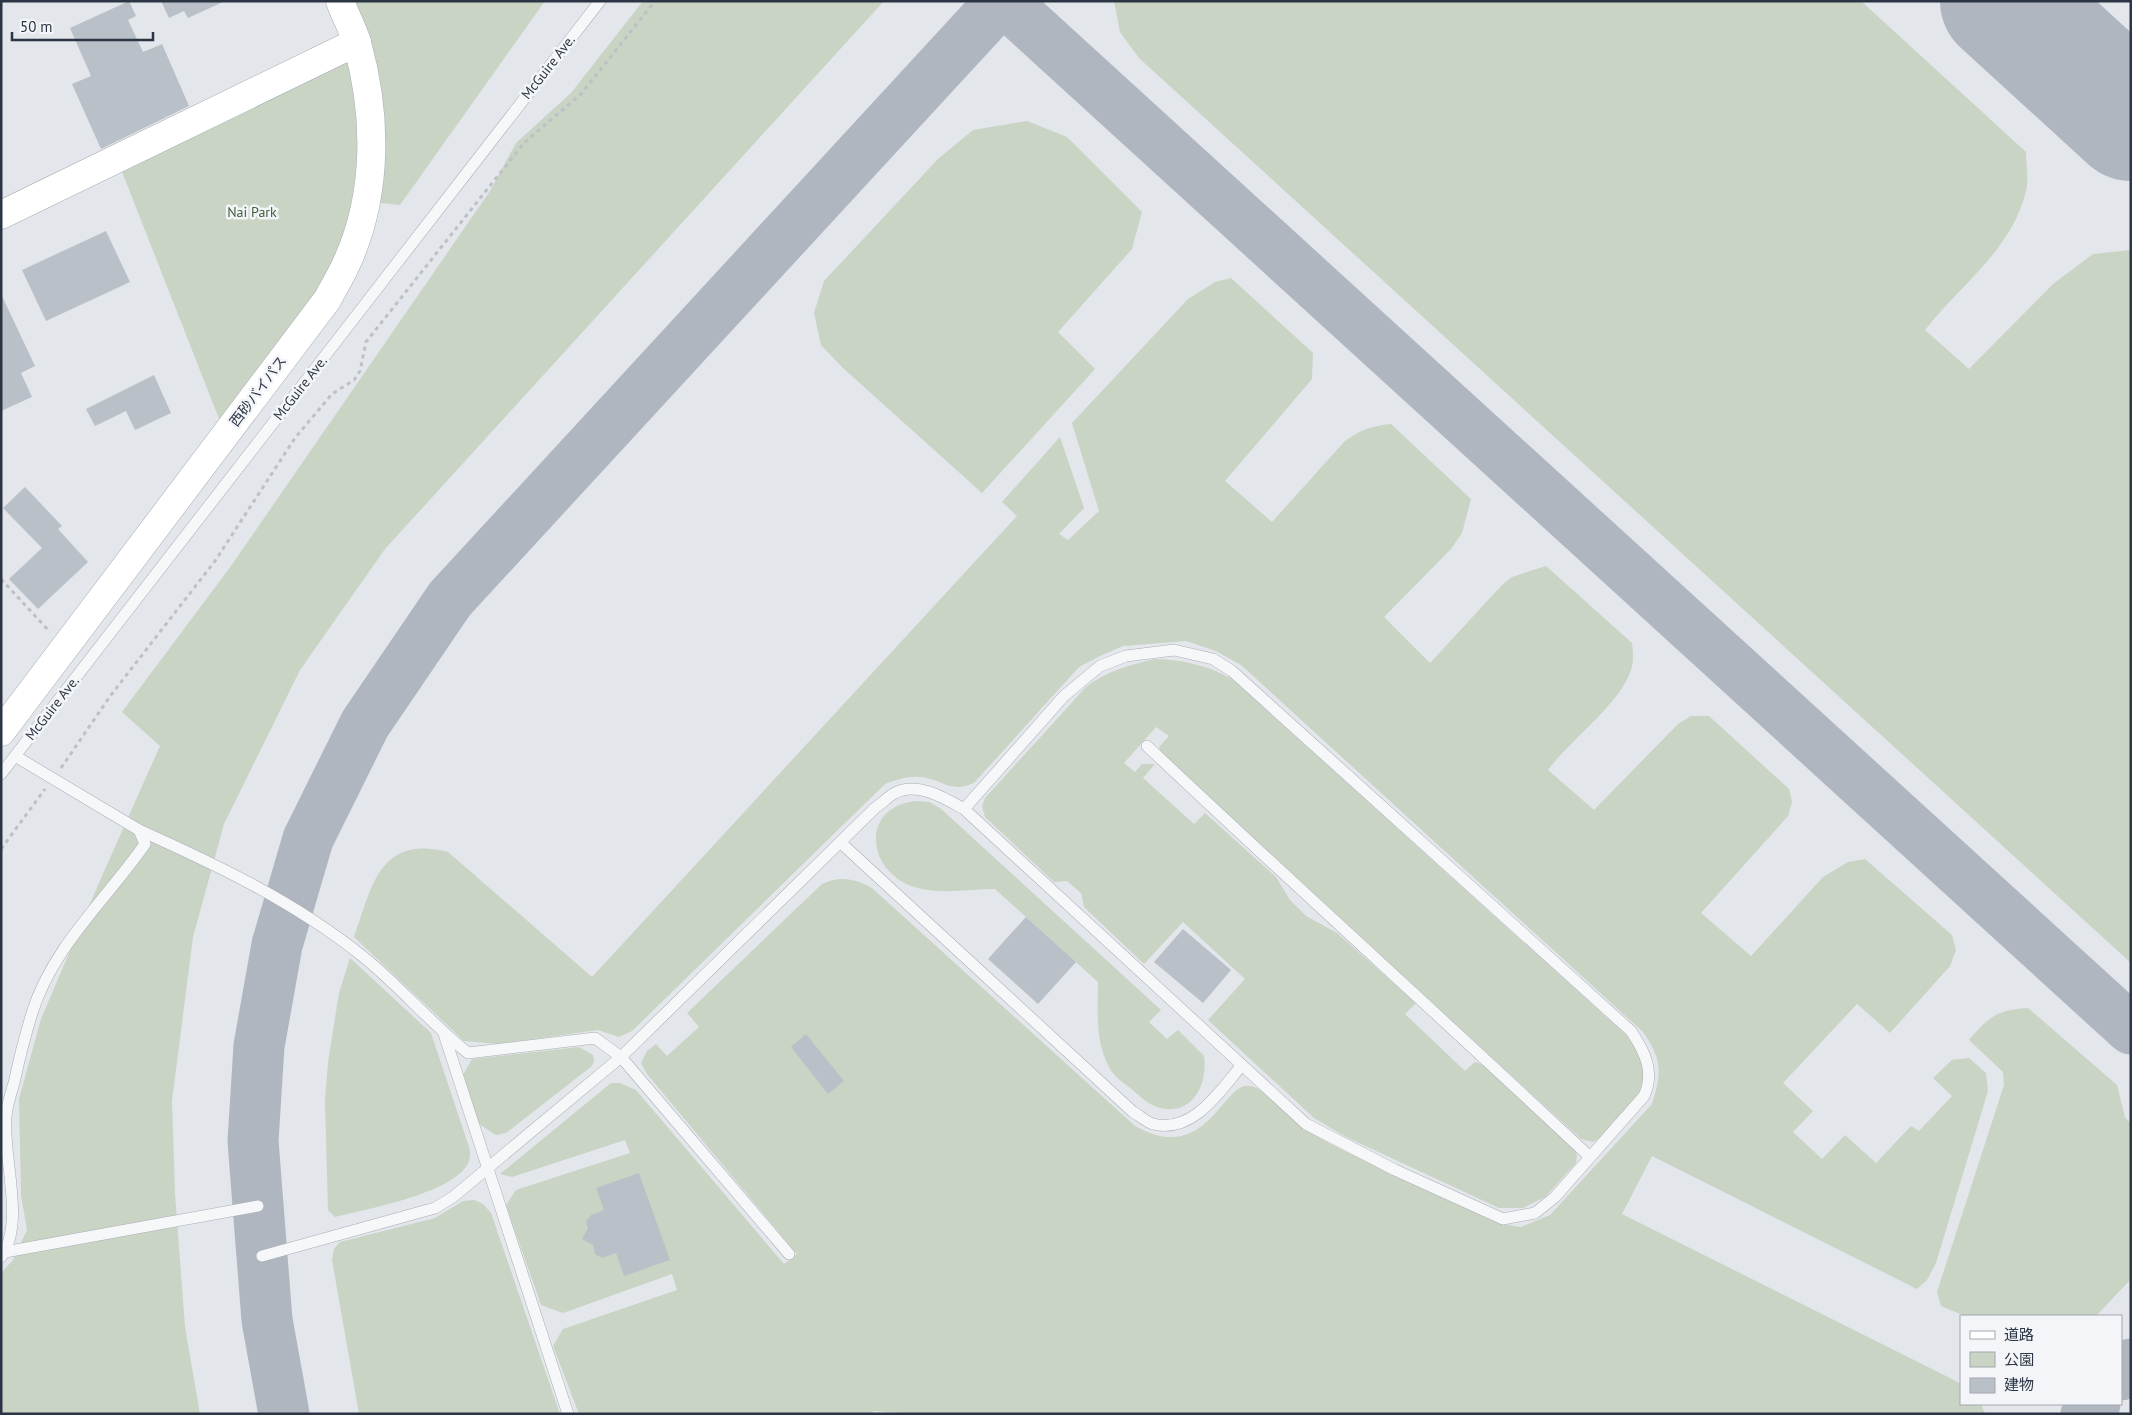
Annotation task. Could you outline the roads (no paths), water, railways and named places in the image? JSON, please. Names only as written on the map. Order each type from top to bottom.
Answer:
[{"type":"street","name":"西砂バイパス","points":[[1,732],[327,300],[348,260],[363,218],[371,175],[371,124],[366,81],[357,42],[340,1]]},
{"type":"street","points":[[1,215],[357,42]]},
{"type":"lane","name":"McGuire Ave.","points":[[1,774],[600,1]]},
{"type":"lane","points":[[262,1256],[434,1208],[453,1196],[621,1058],[875,808],[895,792],[915,790],[938,794],[964,809],[1306,1124],[1395,1170],[1503,1219],[1535,1212],[1555,1196],[1644,1096],[1650,1084],[1644,1050],[1631,1031],[1239,678],[1213,660],[1174,650],[1151,651],[1126,656],[1100,666],[1064,696],[964,809]]},
{"type":"lane","points":[[1147,746],[1312,902],[1458,1033],[1590,1157]]},
{"type":"lane","points":[[15,756],[139,830],[236,874],[289,905],[361,956],[444,1034],[468,1053],[595,1038],[621,1058],[790,1254]]},
{"type":"lane","points":[[3,1255],[12,1231],[6,1116],[32,1013],[41,987],[62,951],[84,920],[127,870],[145,844],[139,830]]},
{"type":"lane","points":[[840,842],[1133,1112],[1153,1124],[1178,1124],[1204,1109],[1242,1065]]},
{"type":"lane","points":[[444,1034],[568,1414]]},
{"type":"lane","points":[[3,1255],[258,1206]]},
{"type":"park label","name":"Nai Park","points":[[252,212]]}]
